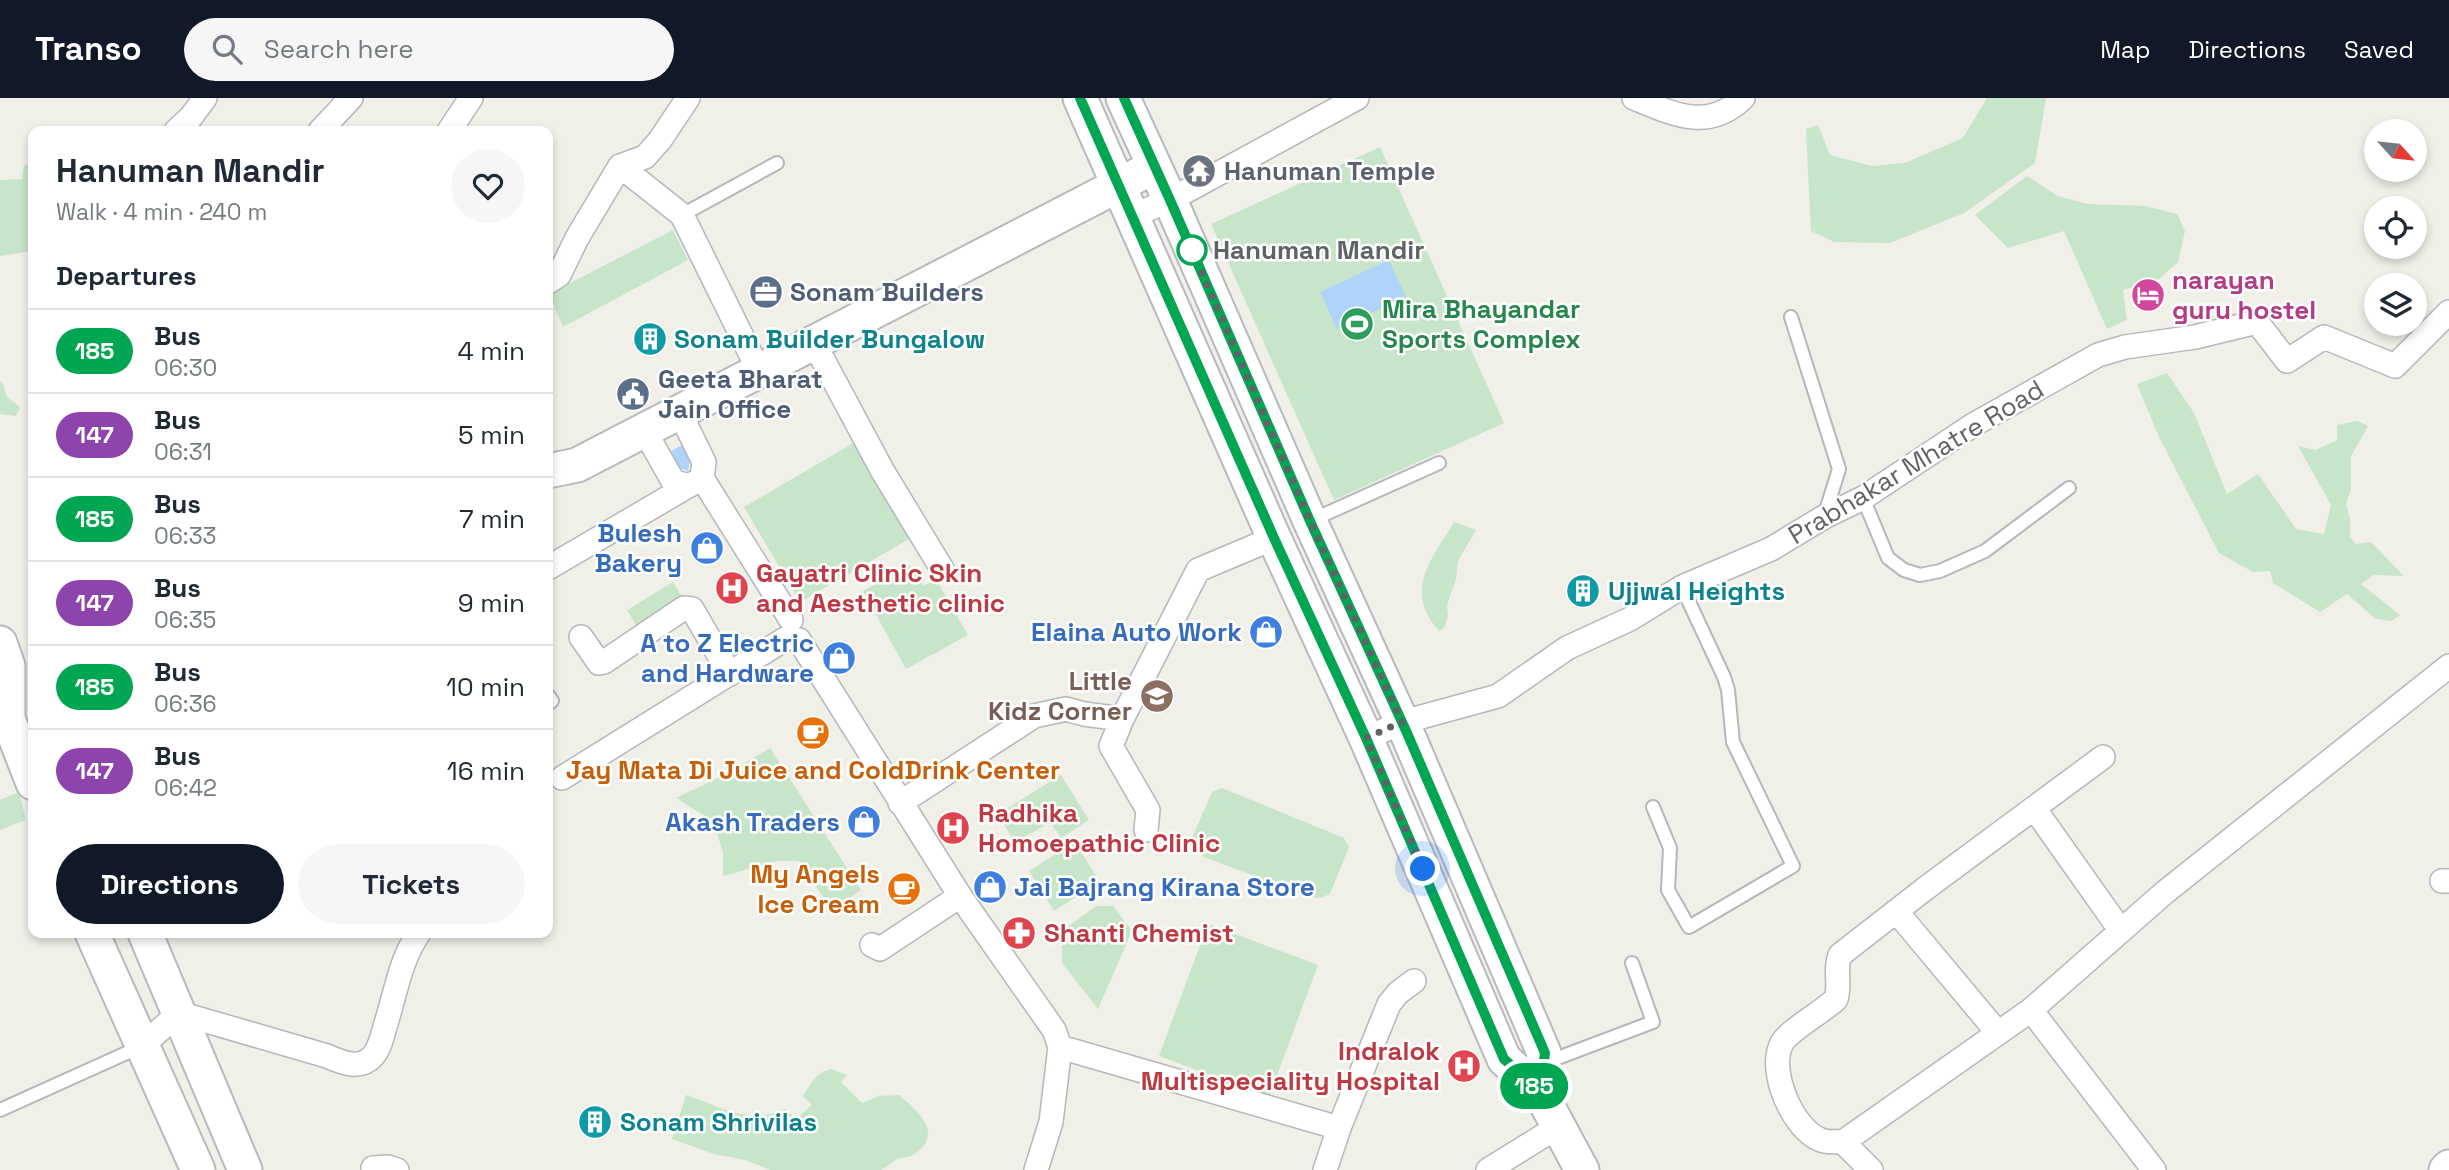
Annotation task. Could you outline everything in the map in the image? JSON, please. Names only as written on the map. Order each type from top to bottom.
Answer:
[{"type":"main road","points":[[1080,98],[1274,538],[1366,738],[1504,1059],[1541,1078]]},
{"type":"main road","points":[[1124,98],[1310,521],[1402,722],[1545,1053],[1541,1078],[1559,1126],[1582,1170]]},
{"type":"main road","points":[[553,470],[577,465],[1155,166]]},
{"type":"main road","points":[[10,658],[28,681]]},
{"type":"main road","points":[[10,658],[8,719],[28,770]]},
{"type":"main road","points":[[94,938],[198,1170]]},
{"type":"main road","points":[[147,938],[244,1170]]},
{"type":"street","points":[[181,126],[205,98]]},
{"type":"street","points":[[325,126],[351,98]]},
{"type":"street","points":[[452,126],[471,98]]},
{"type":"street","points":[[553,279],[559,275],[577,238],[620,166],[645,157],[660,140],[688,98]]},
{"type":"street","points":[[1134,216],[1170,200],[1357,98]]},
{"type":"street","points":[[1634,98],[1674,114],[1695,118],[1715,116],[1735,107],[1744,98]]},
{"type":"street","points":[[620,166],[682,215],[759,371]]},
{"type":"street","name":"Prabhakar Mhatre Road","points":[[1366,738],[1402,722],[1498,696],[1567,648],[1630,619],[1682,587],[1771,550],[1824,517],[1863,498],[1973,425],[2098,355],[2125,347],[2195,337],[2257,322],[2287,361],[2324,337],[2395,366],[2449,312]]},
{"type":"street","points":[[814,343],[882,470],[942,569]]},
{"type":"street","points":[[553,565],[695,482],[704,462],[679,411]]},
{"type":"street","points":[[644,430],[673,481],[695,482]]},
{"type":"street","points":[[695,482],[960,896],[1054,1030],[1060,1046],[1051,1122],[1036,1170]]},
{"type":"street","points":[[1146,830],[1148,810],[1111,746],[1122,719],[1198,570],[1274,538]]},
{"type":"street","points":[[581,637],[599,663],[604,662],[684,608],[692,609],[730,674]]},
{"type":"street","points":[[571,777],[792,633]]},
{"type":"street","points":[[2103,757],[1840,955],[1837,963],[1839,991],[1836,999],[1782,1041],[1778,1054],[1778,1075],[1791,1111],[1807,1131],[1822,1141],[1843,1142],[2031,1010],[2164,893],[2449,667]]},
{"type":"street","points":[[901,803],[1034,716],[1066,709],[1122,719]]},
{"type":"street","points":[[2034,808],[2121,930]]},
{"type":"street","points":[[872,945],[880,949],[960,896]]},
{"type":"street","points":[[1896,911],[1998,1033]]},
{"type":"street","points":[[143,1045],[179,1013],[327,1056],[347,1065],[361,1063],[372,1057],[381,1040],[408,949],[416,938]]},
{"type":"street","points":[[1325,1170],[1389,1004],[1414,981]]},
{"type":"street","points":[[2031,1010],[2154,1170]]},
{"type":"street","points":[[1060,1046],[1339,1128]]},
{"type":"street","points":[[1488,1170],[1559,1126]]},
{"type":"street","points":[[1843,1142],[1871,1170]]},
{"type":"street","points":[[373,1168],[388,1167],[397,1170]]},
{"type":"lane","points":[[682,215],[777,163]]},
{"type":"lane","points":[[1791,317],[1839,469],[1824,517]]},
{"type":"lane","points":[[1310,521],[1439,463]]},
{"type":"lane","points":[[1863,498],[1888,558],[1904,570],[1920,575],[1940,571],[1985,551],[2069,488]]},
{"type":"lane","points":[[1653,807],[1670,848],[1668,890],[1689,927],[1793,866],[1733,742],[1728,690],[1724,677],[1682,587]]},
{"type":"lane","points":[[1541,1078],[1653,1022],[1632,963]]},
{"type":"lane","points":[[0,1110],[143,1045]]},
{"type":"green space","points":[[1987,98],[2046,98],[2035,163],[1964,213],[1890,243],[1834,242],[1811,231],[1806,129],[1818,125],[1830,155],[1872,166],[1905,163],[1963,138]]},
{"type":"green space","name":"Mira Bhayandar Sports Complex","points":[[1380,147],[1504,423],[1334,500],[1211,224]]},
{"type":"green space","points":[[24,165],[28,165],[28,252],[0,256],[0,180],[22,179]]},
{"type":"green space","points":[[2027,176],[2058,196],[2087,204],[2146,206],[2177,214],[2185,231],[2178,262],[2159,279],[2123,290],[2127,320],[2107,329],[2064,231],[2008,248],[1975,215]]},
{"type":"green space","points":[[673,230],[688,260],[563,327],[553,303],[553,292]]},
{"type":"green space","points":[[2167,373],[2194,413],[2227,494],[2258,474],[2296,529],[2324,534],[2331,505],[2298,446],[2316,450],[2337,440],[2337,425],[2357,421],[2368,426],[2351,456],[2351,489],[2346,504],[2350,537],[2356,544],[2371,542],[2404,576],[2374,575],[2361,584],[2400,615],[2391,621],[2376,619],[2347,594],[2320,612],[2273,583],[2270,571],[2253,572],[2219,553],[2159,437],[2137,384]]},
{"type":"green space","points":[[0,381],[7,397],[20,407],[16,416],[0,414]]},
{"type":"green space","points":[[857,441],[911,538],[800,602],[744,507]]},
{"type":"green space","points":[[1454,522],[1476,530],[1458,561],[1456,579],[1447,605],[1448,616],[1444,628],[1439,631],[1428,616],[1422,589],[1430,563]]},
{"type":"green space","points":[[910,565],[924,586],[936,579],[968,635],[906,669],[863,591]]},
{"type":"green space","points":[[673,582],[693,615],[647,643],[627,610]]},
{"type":"green space","points":[[770,748],[861,890],[832,910],[799,861],[778,861],[723,876],[723,852],[713,821],[676,798],[724,775]]},
{"type":"green space","points":[[1061,775],[1089,820],[1061,838],[1050,822],[1015,843],[998,814]]},
{"type":"green space","points":[[1222,788],[1344,838],[1349,847],[1330,894],[1320,898],[1310,897],[1204,857],[1197,851],[1192,838],[1212,792]]},
{"type":"green space","points":[[19,792],[26,820],[0,830],[0,800]]},
{"type":"green space","points":[[1075,842],[1100,882],[1054,911],[1029,871]]},
{"type":"green space","points":[[1096,906],[1113,906],[1132,931],[1098,1009],[1062,963],[1062,931]]},
{"type":"green space","points":[[1208,924],[1318,965],[1269,1097],[1159,1056]]},
{"type":"green space","points":[[832,1069],[847,1075],[841,1082],[862,1103],[879,1096],[899,1095],[925,1122],[928,1137],[924,1145],[914,1155],[895,1160],[881,1170],[770,1170],[672,1139],[686,1095],[746,1115],[771,1114],[785,1109],[796,1119],[812,1105],[803,1096],[812,1082]]},
{"type":"water","points":[[1389,260],[1406,297],[1337,329],[1320,292]]},
{"type":"water","points":[[682,445],[690,462],[688,471],[680,468],[671,451]]},
{"type":"bus line","name":"185","points":[[1080,98],[1274,538],[1366,738],[1504,1059],[1540,1091],[1545,1053],[1407,733],[1310,521],[1124,98]]},
{"type":"place","name":"Hanuman Temple","points":[[1199,171]]},
{"type":"place","name":"Hanuman Mandir","points":[[1192,250]]},
{"type":"place","name":"Sonam Builders","points":[[766,292]]},
{"type":"place","name":"narayan guru hostel","points":[[2148,295]]},
{"type":"place","name":"Mira Bhayandar Sports Complex","points":[[1357,324]]},
{"type":"place","name":"Sonam Builder Bungalow","points":[[650,339]]},
{"type":"place","name":"Geeta Bharat Jain Office","points":[[633,394]]},
{"type":"place","name":"Bulesh Bakery","points":[[707,548]]},
{"type":"place","name":"Gayatri Clinic Skin and Aesthetic clinic","points":[[732,588]]},
{"type":"place","name":"Ujjwal Heights","points":[[1583,591]]},
{"type":"place","name":"Elaina Auto Work","points":[[1266,632]]},
{"type":"place","name":"A to Z Electric and Hardware","points":[[839,658]]},
{"type":"place","name":"Little Kidz Corner","points":[[1157,696]]},
{"type":"place","name":"Jay Mata Di Juice and ColdDrink Center","points":[[813,733]]},
{"type":"place","name":"Akash Traders","points":[[864,822]]},
{"type":"place","name":"Radhika Homoepathic Clinic","points":[[953,828]]},
{"type":"place","name":"Jai Bajrang Kirana Store","points":[[990,887]]},
{"type":"place","name":"My Angels Ice Cream","points":[[904,889]]},
{"type":"place","name":"Shanti Chemist","points":[[1019,933]]},
{"type":"place","name":"Indralok Multispeciality Hospital","points":[[1464,1066]]},
{"type":"place","name":"Sonam Shrivilas","points":[[595,1122]]},
{"type":"route","points":[[1192,250],[1310,521],[1402,722],[1366,738],[1423,869]]}]
